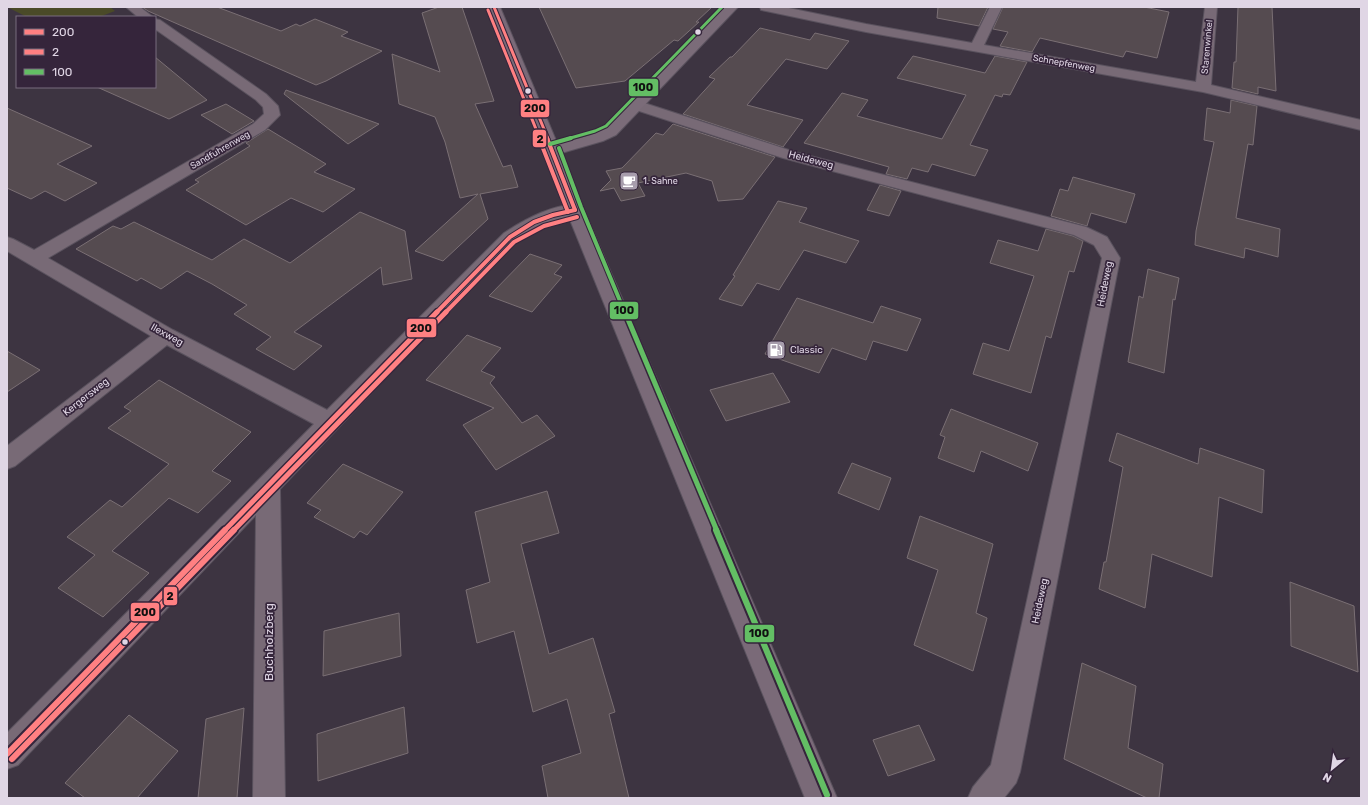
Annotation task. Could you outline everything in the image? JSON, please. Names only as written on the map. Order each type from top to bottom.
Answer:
[{"type":"main road","points":[[494,7],[562,174],[575,210],[821,798]]},
{"type":"main road","points":[[552,150],[597,138],[610,132],[732,7]]},
{"type":"street","points":[[132,7],[145,16]]},
{"type":"street","name":"Schnepfenweg","points":[[766,7],[866,28],[1203,88],[1361,125]]},
{"type":"street","points":[[976,48],[996,7]]},
{"type":"street","name":"Starenwinkel","points":[[1203,88],[1210,7]]},
{"type":"street","name":"Sandfuhrenweg","points":[[34,258],[259,128],[272,115],[270,106],[262,98],[156,24]]},
{"type":"street","name":"Heideweg","points":[[635,105],[789,155],[1080,231],[1101,241],[1111,258],[1005,772],[984,798]]},
{"type":"street","points":[[7,754],[510,236],[534,222],[553,215],[575,210]]},
{"type":"street","name":"Ilexweg","points":[[7,243],[166,335],[330,422]]},
{"type":"street","name":"Kergersweg","points":[[7,459],[166,335]]},
{"type":"street","name":"Buchholzberg","points":[[268,485],[269,798]]},
{"type":"shaded area","points":[[7,7],[110,7],[115,11],[102,16],[25,16]]},
{"type":"building","points":[[142,7],[217,7],[281,31],[296,24],[300,26],[315,19],[348,32],[341,36],[382,51],[316,85]]},
{"type":"building","points":[[439,7],[462,7],[494,101],[475,104],[503,167],[511,165],[518,187],[480,194],[488,219],[443,261],[415,251],[478,194],[460,198],[445,142],[435,117],[399,104],[392,54],[440,72],[422,13]]},
{"type":"building","points":[[539,7],[712,7],[696,22],[699,22],[678,41],[674,40],[625,81],[576,88]]},
{"type":"building","points":[[938,7],[988,7],[979,26],[937,18]]},
{"type":"building","points":[[1003,7],[1144,7],[1169,12],[1157,58],[1126,51],[1123,57],[1040,38],[1032,52],[1000,46],[1008,32],[993,29]]},
{"type":"building","points":[[1238,7],[1272,7],[1276,91],[1258,87],[1258,94],[1232,88],[1234,62],[1236,62]]},
{"type":"building","points":[[760,28],[810,40],[815,33],[849,41],[827,69],[786,59],[747,105],[803,120],[783,147],[683,114],[715,79],[709,77],[730,57],[732,57]]},
{"type":"building","points":[[913,56],[985,73],[995,56],[1027,62],[1010,95],[1003,94],[1002,97],[995,95],[970,145],[988,150],[975,176],[932,164],[928,172],[912,168],[907,179],[886,174],[889,167],[804,143],[842,93],[868,100],[857,116],[942,139],[966,95],[897,78]]},
{"type":"building","points":[[156,58],[207,100],[169,119],[99,88],[156,88]]},
{"type":"building","points":[[286,90],[379,124],[348,144],[284,94]]},
{"type":"building","points":[[1231,100],[1257,106],[1253,145],[1248,144],[1236,218],[1280,229],[1278,257],[1245,248],[1244,258],[1195,245],[1196,231],[1214,142],[1204,140],[1207,108],[1230,113]]},
{"type":"building","points":[[226,104],[254,121],[232,134],[201,115]]},
{"type":"building","points":[[7,108],[92,146],[57,164],[97,183],[65,201],[45,191],[31,199],[7,188]]},
{"type":"building","points":[[673,124],[775,157],[743,199],[718,201],[712,181],[686,173],[638,183],[645,196],[621,201],[614,188],[600,191],[611,180],[606,171],[622,168],[656,133],[663,135]]},
{"type":"building","points":[[268,129],[326,164],[314,172],[355,189],[323,212],[291,198],[246,225],[186,190],[199,182],[195,180],[250,146],[246,143]]},
{"type":"building","points":[[1073,177],[1135,194],[1126,223],[1091,213],[1087,226],[1051,216],[1060,189],[1068,191]]},
{"type":"building","points":[[880,185],[901,191],[889,216],[867,210]]},
{"type":"building","points":[[778,201],[807,208],[799,222],[859,241],[846,263],[804,250],[779,290],[757,283],[742,306],[719,299],[735,276],[733,275]]},
{"type":"building","points":[[360,212],[405,231],[412,279],[383,285],[381,267],[294,332],[322,346],[294,370],[256,349],[271,337],[234,314],[247,305],[212,284],[187,271],[161,289],[141,278],[137,281],[76,249],[113,226],[121,229],[134,222],[212,260],[244,239],[290,263]]},
{"type":"building","points":[[1046,229],[1073,236],[1083,241],[1074,272],[1069,271],[1051,338],[1046,336],[1031,393],[973,374],[983,343],[1009,351],[1034,276],[990,263],[998,240],[1038,251]]},
{"type":"building","points":[[530,254],[562,265],[554,274],[562,277],[532,312],[489,296]]},
{"type":"building","points":[[1148,269],[1179,278],[1175,300],[1173,299],[1164,373],[1128,362],[1139,296],[1143,298]]},
{"type":"building","points":[[797,298],[873,323],[881,306],[921,319],[907,351],[873,341],[866,360],[832,348],[819,373],[765,354]]},
{"type":"building","points":[[467,335],[501,348],[481,371],[495,377],[490,383],[522,423],[537,415],[555,436],[496,470],[463,425],[494,408],[426,380]]},
{"type":"building","points":[[7,351],[40,370],[7,392]]},
{"type":"building","points":[[773,373],[790,402],[726,421],[710,390]]},
{"type":"building","points":[[159,380],[251,432],[212,471],[231,481],[198,513],[169,498],[112,551],[149,573],[103,617],[58,588],[95,555],[67,537],[110,500],[122,507],[169,464],[108,428],[131,411],[124,407]]},
{"type":"building","points":[[951,409],[1038,443],[1028,471],[981,451],[974,472],[938,458],[945,437],[940,435]]},
{"type":"building","points":[[1117,433],[1198,464],[1200,448],[1264,470],[1262,513],[1219,497],[1212,577],[1152,554],[1145,608],[1099,589],[1104,562],[1106,562],[1123,467],[1109,461]]},
{"type":"building","points":[[852,463],[891,478],[879,510],[838,493]]},
{"type":"building","points":[[343,464],[403,492],[367,535],[360,531],[354,538],[314,517],[321,510],[307,503]]},
{"type":"building","points":[[547,491],[559,533],[521,544],[549,654],[593,638],[615,712],[609,714],[629,798],[548,798],[542,766],[581,753],[567,699],[533,712],[514,631],[477,643],[466,590],[490,582],[475,512]]},
{"type":"building","points":[[920,516],[993,544],[976,613],[987,618],[973,671],[914,645],[938,570],[907,558]]},
{"type":"building","points":[[1290,582],[1354,606],[1358,672],[1291,646]]},
{"type":"building","points":[[399,613],[401,656],[323,676],[324,631]]},
{"type":"building","points":[[1082,663],[1136,686],[1128,748],[1163,764],[1159,798],[1147,798],[1064,759]]},
{"type":"building","points":[[404,707],[408,753],[318,781],[317,734]]},
{"type":"building","points":[[244,708],[237,798],[198,798],[206,719]]},
{"type":"building","points":[[129,715],[178,751],[137,798],[85,798],[65,783]]},
{"type":"building","points":[[919,725],[935,760],[888,776],[873,740]]},
{"type":"transit line","name":"200","points":[[494,7],[562,174],[575,210]]},
{"type":"transit line","name":"100","points":[[550,144],[595,131],[606,126],[722,7]]},
{"type":"transit line","name":"2","points":[[488,10],[568,212]]},
{"type":"transit line","name":"100","points":[[559,148],[581,207],[827,795]]},
{"type":"transit line","name":"200","points":[[7,754],[510,237],[534,222],[553,215],[575,210]]},
{"type":"transit line","name":"2","points":[[12,759],[514,242],[544,226],[577,217]]},
{"type":"place","name":"1. Sahne","points":[[629,181]]},
{"type":"place","name":"Classic","points":[[776,350]]}]
